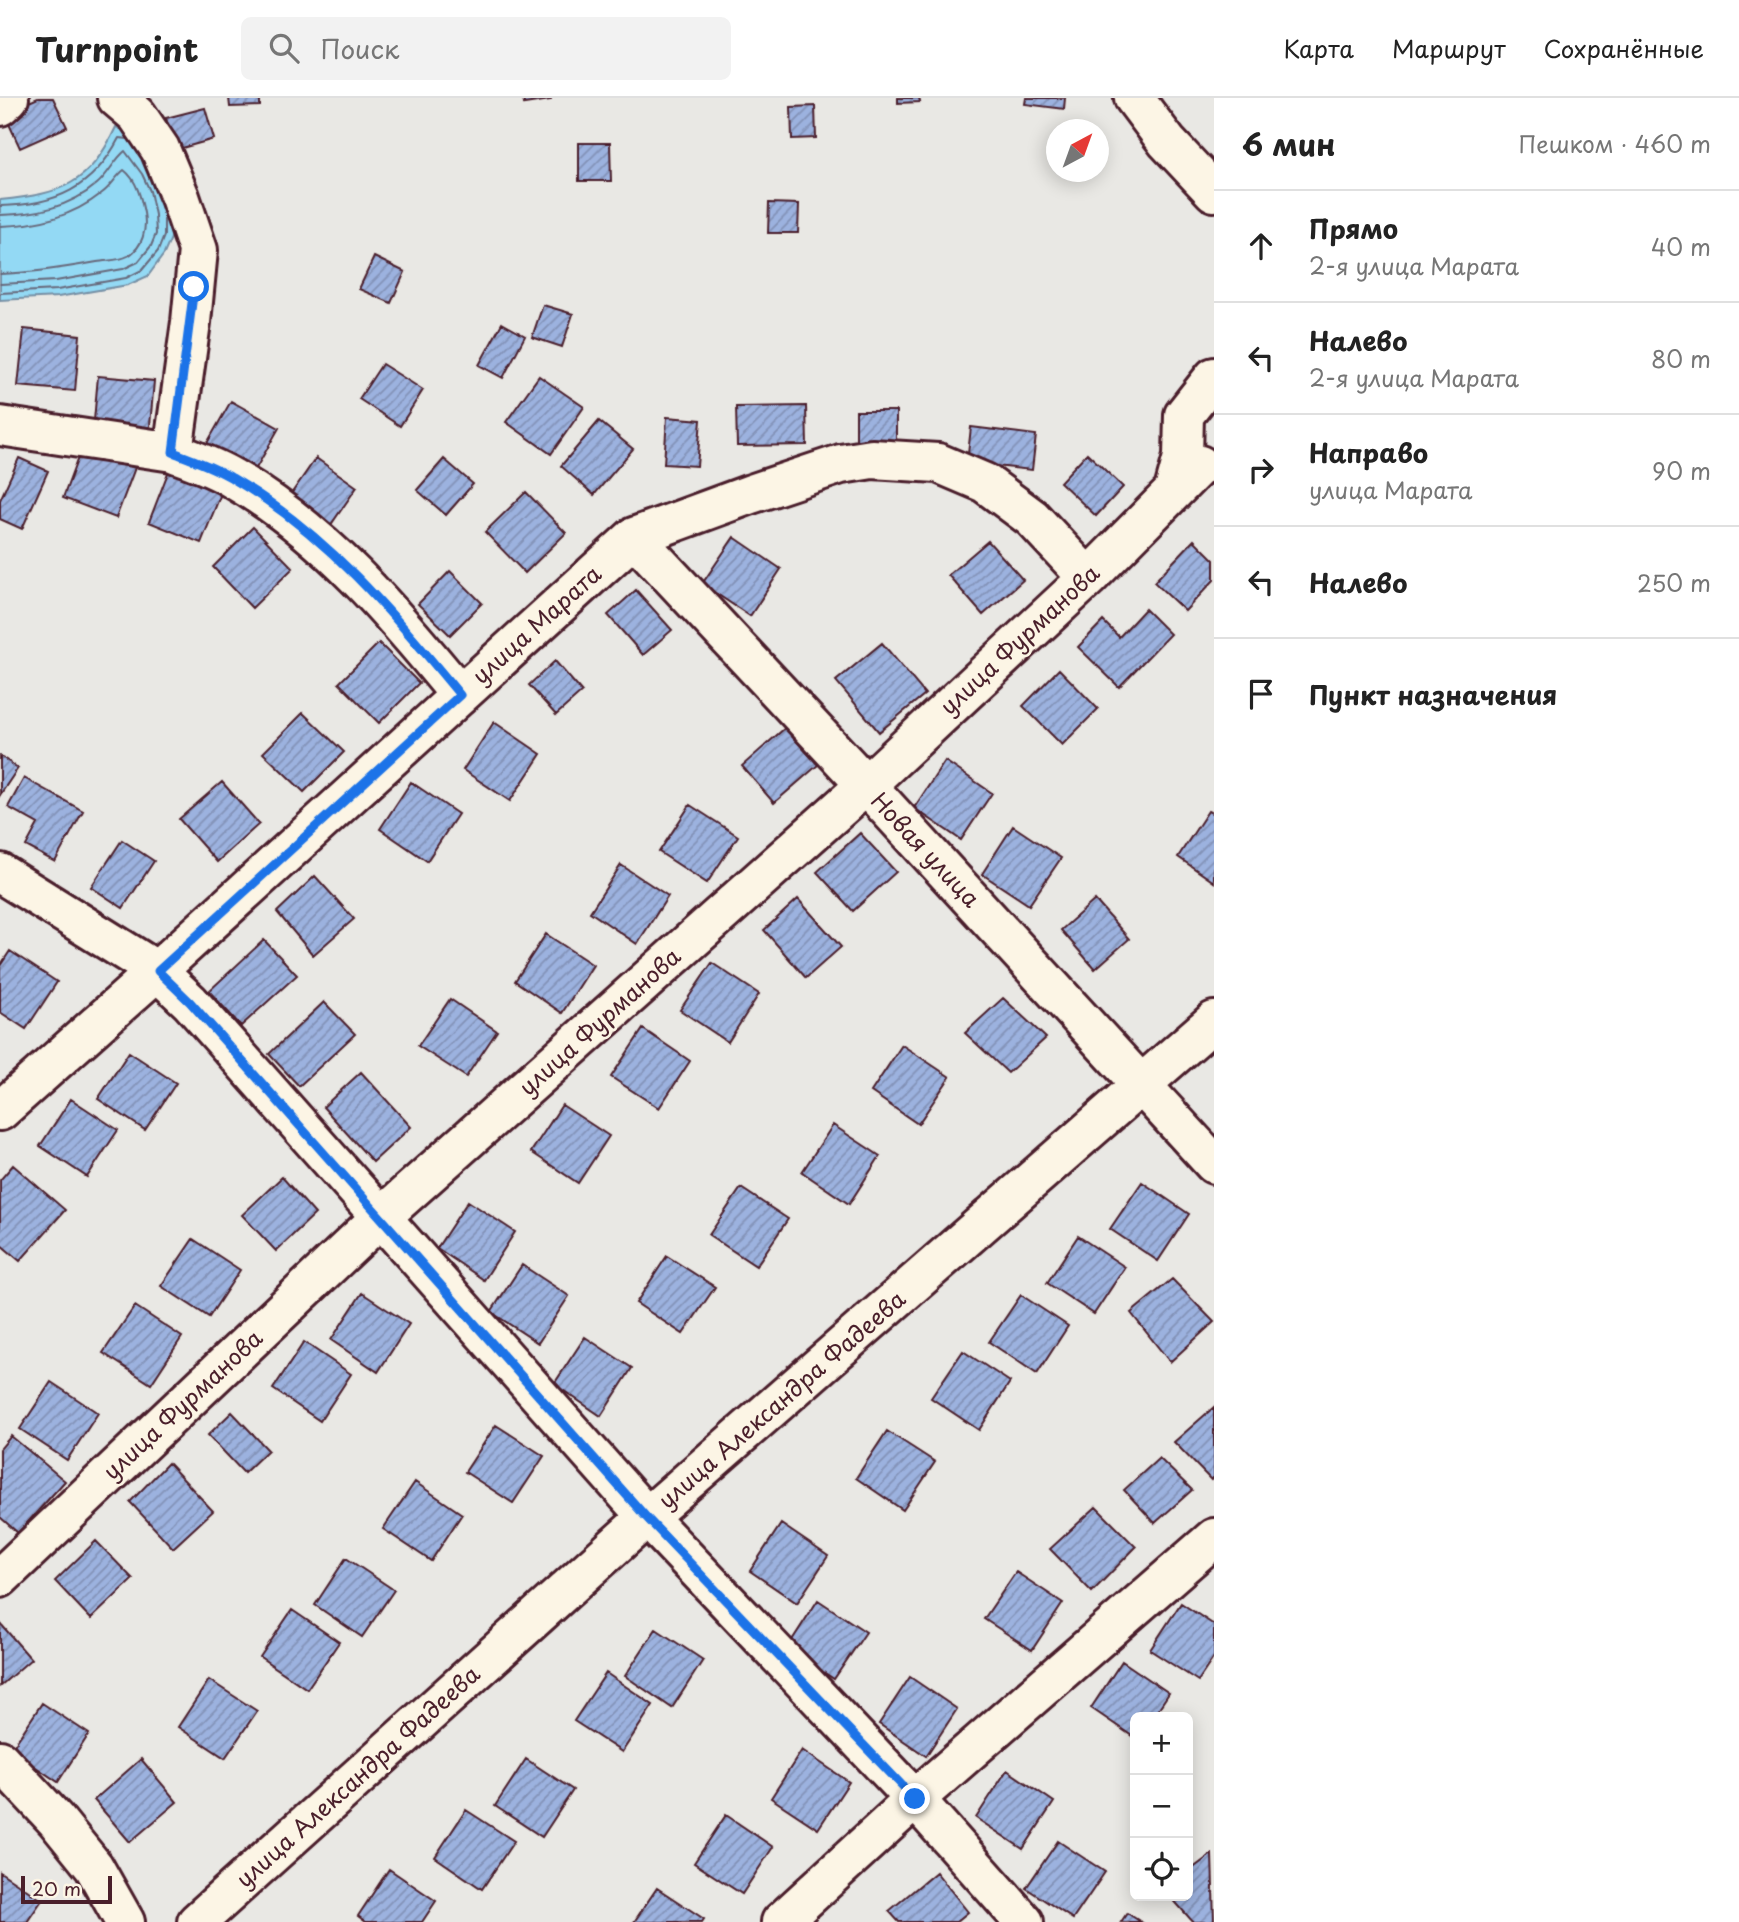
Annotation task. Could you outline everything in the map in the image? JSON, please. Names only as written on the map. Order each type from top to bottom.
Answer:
[{"type":"street","points":[[0,106],[9,98]]},
{"type":"street","points":[[117,98],[137,115],[159,149],[180,197],[198,250],[173,452]]},
{"type":"street","points":[[1134,98],[1167,142],[1214,192]]},
{"type":"street","name":"улица Фурманова","points":[[0,1578],[381,1217],[866,785],[1088,578],[1187,477],[1183,457],[1184,415],[1214,377]]},
{"type":"street","points":[[0,426],[173,452],[230,477],[292,518],[342,561],[391,611],[460,695]]},
{"type":"street","name":"улица Марата","points":[[0,1111],[158,971],[634,537],[841,464],[872,459],[938,463],[985,483],[1032,518],[1088,578]]},
{"type":"street","name":"Новая улица","points":[[634,537],[1214,1164]]},
{"type":"street","points":[[0,873],[158,971],[190,1002],[646,1517],[915,1799],[1024,1922]]},
{"type":"street","name":"улица Александра Фадеева","points":[[197,1922],[646,1517],[1214,1021]]},
{"type":"street","points":[[781,1922],[915,1799],[1214,1538]]},
{"type":"street","points":[[0,1760],[56,1820],[94,1867],[125,1922]]},
{"type":"water","points":[[116,127],[133,134],[171,213],[172,236],[164,254],[148,276],[128,285],[58,297],[0,300],[0,200],[40,194],[71,183],[95,162]]},
{"type":"building","points":[[38,98],[53,98],[67,127],[20,148],[4,113]]},
{"type":"building","points":[[229,98],[260,98],[260,106],[230,107]]},
{"type":"building","points":[[523,98],[551,98],[551,100],[524,104]]},
{"type":"building","points":[[898,98],[919,98],[920,102],[898,103]]},
{"type":"building","points":[[1026,98],[1065,98],[1064,109],[1025,104]]},
{"type":"building","points":[[815,106],[816,138],[792,139],[791,107]]},
{"type":"building","points":[[205,108],[214,139],[175,150],[166,118]]},
{"type":"building","points":[[579,143],[610,143],[611,181],[579,181]]},
{"type":"building","points":[[769,203],[799,204],[798,233],[768,233]]},
{"type":"building","points":[[374,257],[405,272],[391,303],[359,289]]},
{"type":"building","points":[[543,305],[573,314],[562,347],[532,337]]},
{"type":"building","points":[[502,323],[525,336],[503,378],[479,365]]},
{"type":"building","points":[[24,329],[80,335],[75,391],[18,386]]},
{"type":"building","points":[[382,364],[423,390],[400,426],[359,399]]},
{"type":"building","points":[[98,376],[154,381],[149,437],[93,432]]},
{"type":"building","points":[[539,376],[584,407],[551,454],[506,422]]},
{"type":"building","points":[[231,401],[279,428],[250,479],[202,452]]},
{"type":"building","points":[[806,406],[807,445],[737,446],[736,407]]},
{"type":"building","points":[[856,411],[896,411],[896,447],[856,448]]},
{"type":"building","points":[[667,417],[701,420],[697,466],[664,464]]},
{"type":"building","points":[[599,421],[633,449],[594,495],[561,466]]},
{"type":"building","points":[[971,427],[1036,435],[1032,470],[967,463]]},
{"type":"building","points":[[83,444],[136,465],[116,518],[63,498]]},
{"type":"building","points":[[1087,453],[1123,487],[1096,516],[1060,482]]},
{"type":"building","points":[[19,458],[48,471],[22,529],[0,519],[0,500]]},
{"type":"building","points":[[316,458],[357,487],[330,526],[289,497]]},
{"type":"building","points":[[444,459],[473,484],[446,515],[417,490]]},
{"type":"building","points":[[169,470],[222,491],[201,543],[149,522]]},
{"type":"building","points":[[526,492],[566,533],[525,573],[485,532]]},
{"type":"building","points":[[253,527],[293,568],[252,608],[213,567]]},
{"type":"building","points":[[734,537],[781,569],[750,616],[702,584]]},
{"type":"building","points":[[1194,540],[1214,560],[1214,580],[1185,611],[1154,582]]},
{"type":"building","points":[[988,541],[1023,580],[983,615],[948,575]]},
{"type":"building","points":[[450,571],[482,603],[450,635],[418,604]]},
{"type":"building","points":[[636,590],[672,630],[643,655],[608,615]]},
{"type":"building","points":[[1145,609],[1170,634],[1119,687],[1078,647],[1103,621],[1119,637]]},
{"type":"building","points":[[379,643],[419,683],[379,723],[339,683]]},
{"type":"building","points":[[882,643],[925,694],[879,732],[836,681]]},
{"type":"building","points":[[555,661],[582,692],[556,715],[529,685]]},
{"type":"building","points":[[1059,669],[1098,709],[1062,745],[1023,706]]},
{"type":"building","points":[[303,713],[344,752],[304,792],[263,753]]},
{"type":"building","points":[[494,722],[541,754],[510,801],[463,770]]},
{"type":"building","points":[[785,728],[818,765],[774,803],[742,766]]},
{"type":"building","points":[[0,756],[18,768],[0,795]]},
{"type":"building","points":[[945,761],[992,793],[961,840],[914,808]]},
{"type":"building","points":[[24,778],[83,811],[55,862],[26,846],[38,824],[8,807]]},
{"type":"building","points":[[222,782],[259,824],[217,862],[179,819]]},
{"type":"building","points":[[411,782],[458,814],[427,861],[380,829]]},
{"type":"building","points":[[690,805],[738,836],[707,883],[659,852]]},
{"type":"building","points":[[1208,811],[1214,814],[1214,882],[1178,857]]},
{"type":"building","points":[[1013,826],[1061,858],[1029,905],[982,874]]},
{"type":"building","points":[[860,833],[896,872],[853,911],[817,872]]},
{"type":"building","points":[[122,840],[154,861],[123,908],[91,887]]},
{"type":"building","points":[[621,865],[668,896],[637,944],[590,912]]},
{"type":"building","points":[[315,876],[354,919],[313,955],[277,912]]},
{"type":"building","points":[[798,899],[841,947],[806,978],[764,930]]},
{"type":"building","points":[[1095,900],[1129,939],[1095,969],[1061,930]]},
{"type":"building","points":[[546,934],[593,965],[562,1013],[515,981]]},
{"type":"building","points":[[264,940],[297,975],[241,1026],[209,991]]},
{"type":"building","points":[[10,951],[57,982],[26,1029],[0,1012],[0,966]]},
{"type":"building","points":[[712,963],[759,994],[728,1042],[680,1010]]},
{"type":"building","points":[[1003,998],[1046,1038],[1008,1073],[965,1033]]},
{"type":"building","points":[[450,999],[497,1031],[466,1077],[418,1046]]},
{"type":"building","points":[[324,1002],[355,1034],[299,1086],[269,1054]]},
{"type":"building","points":[[643,1029],[690,1061],[659,1108],[611,1077]]},
{"type":"building","points":[[902,1045],[950,1077],[918,1124],[871,1092]]},
{"type":"building","points":[[129,1052],[176,1083],[145,1130],[98,1099]]},
{"type":"building","points":[[361,1072],[411,1127],[373,1162],[323,1107]]},
{"type":"building","points":[[71,1099],[118,1130],[87,1177],[40,1146]]},
{"type":"building","points":[[562,1105],[609,1136],[578,1183],[531,1152]]},
{"type":"building","points":[[833,1125],[880,1156],[849,1204],[802,1172]]},
{"type":"building","points":[[13,1165],[65,1210],[20,1261],[0,1244],[0,1180]]},
{"type":"building","points":[[282,1177],[315,1214],[276,1251],[242,1215]]},
{"type":"building","points":[[1142,1182],[1189,1214],[1158,1261],[1110,1229]]},
{"type":"building","points":[[741,1188],[788,1219],[756,1266],[709,1235]]},
{"type":"building","points":[[468,1201],[515,1232],[484,1280],[437,1248]]},
{"type":"building","points":[[1078,1236],[1125,1267],[1094,1314],[1047,1283]]},
{"type":"building","points":[[193,1239],[240,1270],[209,1317],[161,1286]]},
{"type":"building","points":[[667,1256],[715,1287],[683,1334],[636,1303]]},
{"type":"building","points":[[522,1265],[569,1296],[538,1343],[491,1312]]},
{"type":"building","points":[[1172,1279],[1214,1322],[1170,1362],[1131,1313]]},
{"type":"building","points":[[362,1293],[409,1324],[378,1372],[331,1340]]},
{"type":"building","points":[[1021,1295],[1068,1326],[1037,1374],[989,1342]]},
{"type":"building","points":[[135,1306],[182,1337],[151,1384],[103,1353]]},
{"type":"building","points":[[585,1337],[632,1368],[601,1416],[554,1384]]},
{"type":"building","points":[[304,1342],[351,1374],[320,1421],[273,1389]]},
{"type":"building","points":[[963,1351],[1010,1382],[979,1430],[931,1398]]},
{"type":"building","points":[[51,1382],[98,1413],[67,1460],[20,1429]]},
{"type":"building","points":[[1214,1407],[1214,1477],[1211,1480],[1174,1442]]},
{"type":"building","points":[[232,1412],[268,1450],[244,1473],[208,1435]]},
{"type":"building","points":[[496,1425],[544,1456],[513,1503],[465,1472]]},
{"type":"building","points":[[887,1431],[935,1462],[903,1510],[856,1478]]},
{"type":"building","points":[[11,1436],[65,1481],[18,1533],[0,1517],[0,1449]]},
{"type":"building","points":[[1159,1458],[1192,1490],[1155,1523],[1124,1490]]},
{"type":"building","points":[[168,1463],[213,1511],[173,1548],[130,1502]]},
{"type":"building","points":[[415,1482],[462,1514],[431,1561],[383,1529]]},
{"type":"building","points":[[1096,1507],[1136,1547],[1092,1592],[1050,1549]]},
{"type":"building","points":[[781,1524],[828,1556],[797,1603],[750,1571]]},
{"type":"building","points":[[96,1541],[133,1579],[91,1619],[55,1581]]},
{"type":"building","points":[[346,1558],[394,1590],[362,1637],[315,1605]]},
{"type":"building","points":[[1016,1572],[1063,1603],[1032,1650],[984,1619]]},
{"type":"building","points":[[818,1600],[866,1632],[834,1679],[787,1648]]},
{"type":"building","points":[[1181,1603],[1214,1625],[1214,1657],[1198,1681],[1150,1650]]},
{"type":"building","points":[[292,1610],[339,1642],[307,1689],[260,1657]]},
{"type":"building","points":[[0,1623],[31,1659],[0,1686]]},
{"type":"building","points":[[656,1629],[703,1660],[672,1708],[625,1676]]},
{"type":"building","points":[[1122,1661],[1169,1693],[1156,1712],[1130,1712],[1130,1735],[1091,1708]]},
{"type":"building","points":[[606,1673],[653,1705],[622,1752],[574,1721]]},
{"type":"building","points":[[910,1677],[957,1709],[926,1756],[879,1724]]},
{"type":"building","points":[[209,1680],[257,1711],[225,1758],[178,1727]]},
{"type":"building","points":[[42,1703],[89,1734],[58,1782],[11,1750]]},
{"type":"building","points":[[802,1750],[849,1782],[818,1829],[771,1798]]},
{"type":"building","points":[[141,1759],[177,1802],[130,1842],[94,1800]]},
{"type":"building","points":[[526,1759],[573,1790],[542,1837],[495,1806]]},
{"type":"building","points":[[1007,1770],[1054,1802],[1023,1849],[976,1818]]},
{"type":"building","points":[[466,1810],[514,1841],[482,1889],[435,1857]]},
{"type":"building","points":[[726,1815],[773,1847],[742,1894],[694,1863]]},
{"type":"building","points":[[1058,1841],[1105,1872],[1073,1919],[1026,1888]]},
{"type":"building","points":[[1212,1854],[1214,1922],[1193,1922],[1174,1901],[1193,1901],[1193,1868]]},
{"type":"building","points":[[389,1869],[436,1901],[422,1922],[366,1922],[358,1916]]},
{"type":"building","points":[[0,1872],[42,1900],[27,1922],[0,1922]]},
{"type":"building","points":[[936,1872],[968,1912],[956,1922],[899,1922],[889,1911]]},
{"type":"building","points":[[657,1888],[704,1919],[702,1922],[634,1922]]},
{"type":"building","points":[[1127,1913],[1141,1922],[1121,1922]]},
{"type":"route","points":[[194,287],[173,452],[230,477],[282,510],[342,561],[391,611],[460,695],[158,971],[190,1002],[646,1517],[915,1799]]}]
